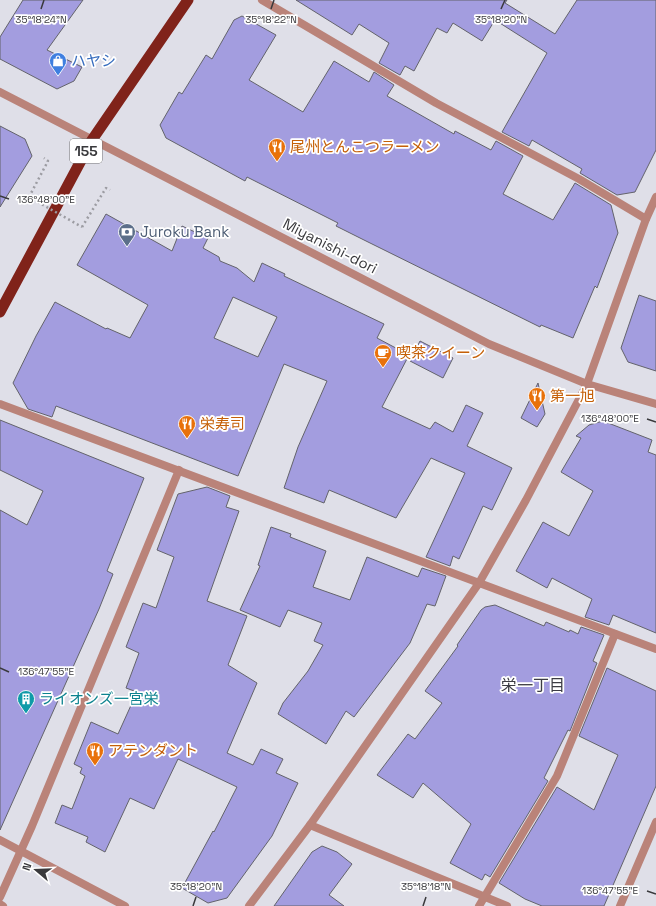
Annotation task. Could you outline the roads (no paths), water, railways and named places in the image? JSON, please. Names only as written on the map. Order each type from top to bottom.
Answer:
[{"type":"highway","name":"155","points":[[0,312],[92,140],[188,0]]},
{"type":"street","points":[[262,0],[436,103],[579,179],[646,219]]},
{"type":"street","name":"Miyanishi-dori","points":[[0,92],[489,344],[587,384],[656,404]]},
{"type":"street","points":[[248,906],[310,825],[479,583],[526,500],[587,384],[646,219],[656,197]]},
{"type":"street","points":[[0,404],[656,649]]},
{"type":"street","points":[[0,896],[21,852],[180,470]]},
{"type":"street","points":[[479,906],[557,776],[615,634]]},
{"type":"street","points":[[620,906],[656,822]]},
{"type":"street","points":[[310,825],[507,906]]},
{"type":"street","points":[[0,840],[125,906]]},
{"type":"place","name":"ハヤシ","points":[[58,76]]},
{"type":"place","name":"尾州とんこつラーメン","points":[[277,162]]},
{"type":"place","name":"Juroku Bank","points":[[127,247]]},
{"type":"place","name":"喫茶クイーン","points":[[383,368]]},
{"type":"place","name":"第一旭","points":[[537,411]]},
{"type":"place","name":"栄寿司","points":[[187,439]]},
{"type":"place","name":"ライオンズ一宮栄","points":[[26,714]]},
{"type":"place","name":"アテンダント","points":[[95,766]]},
{"type":"district","name":"栄一丁目","points":[[533,685]]}]
